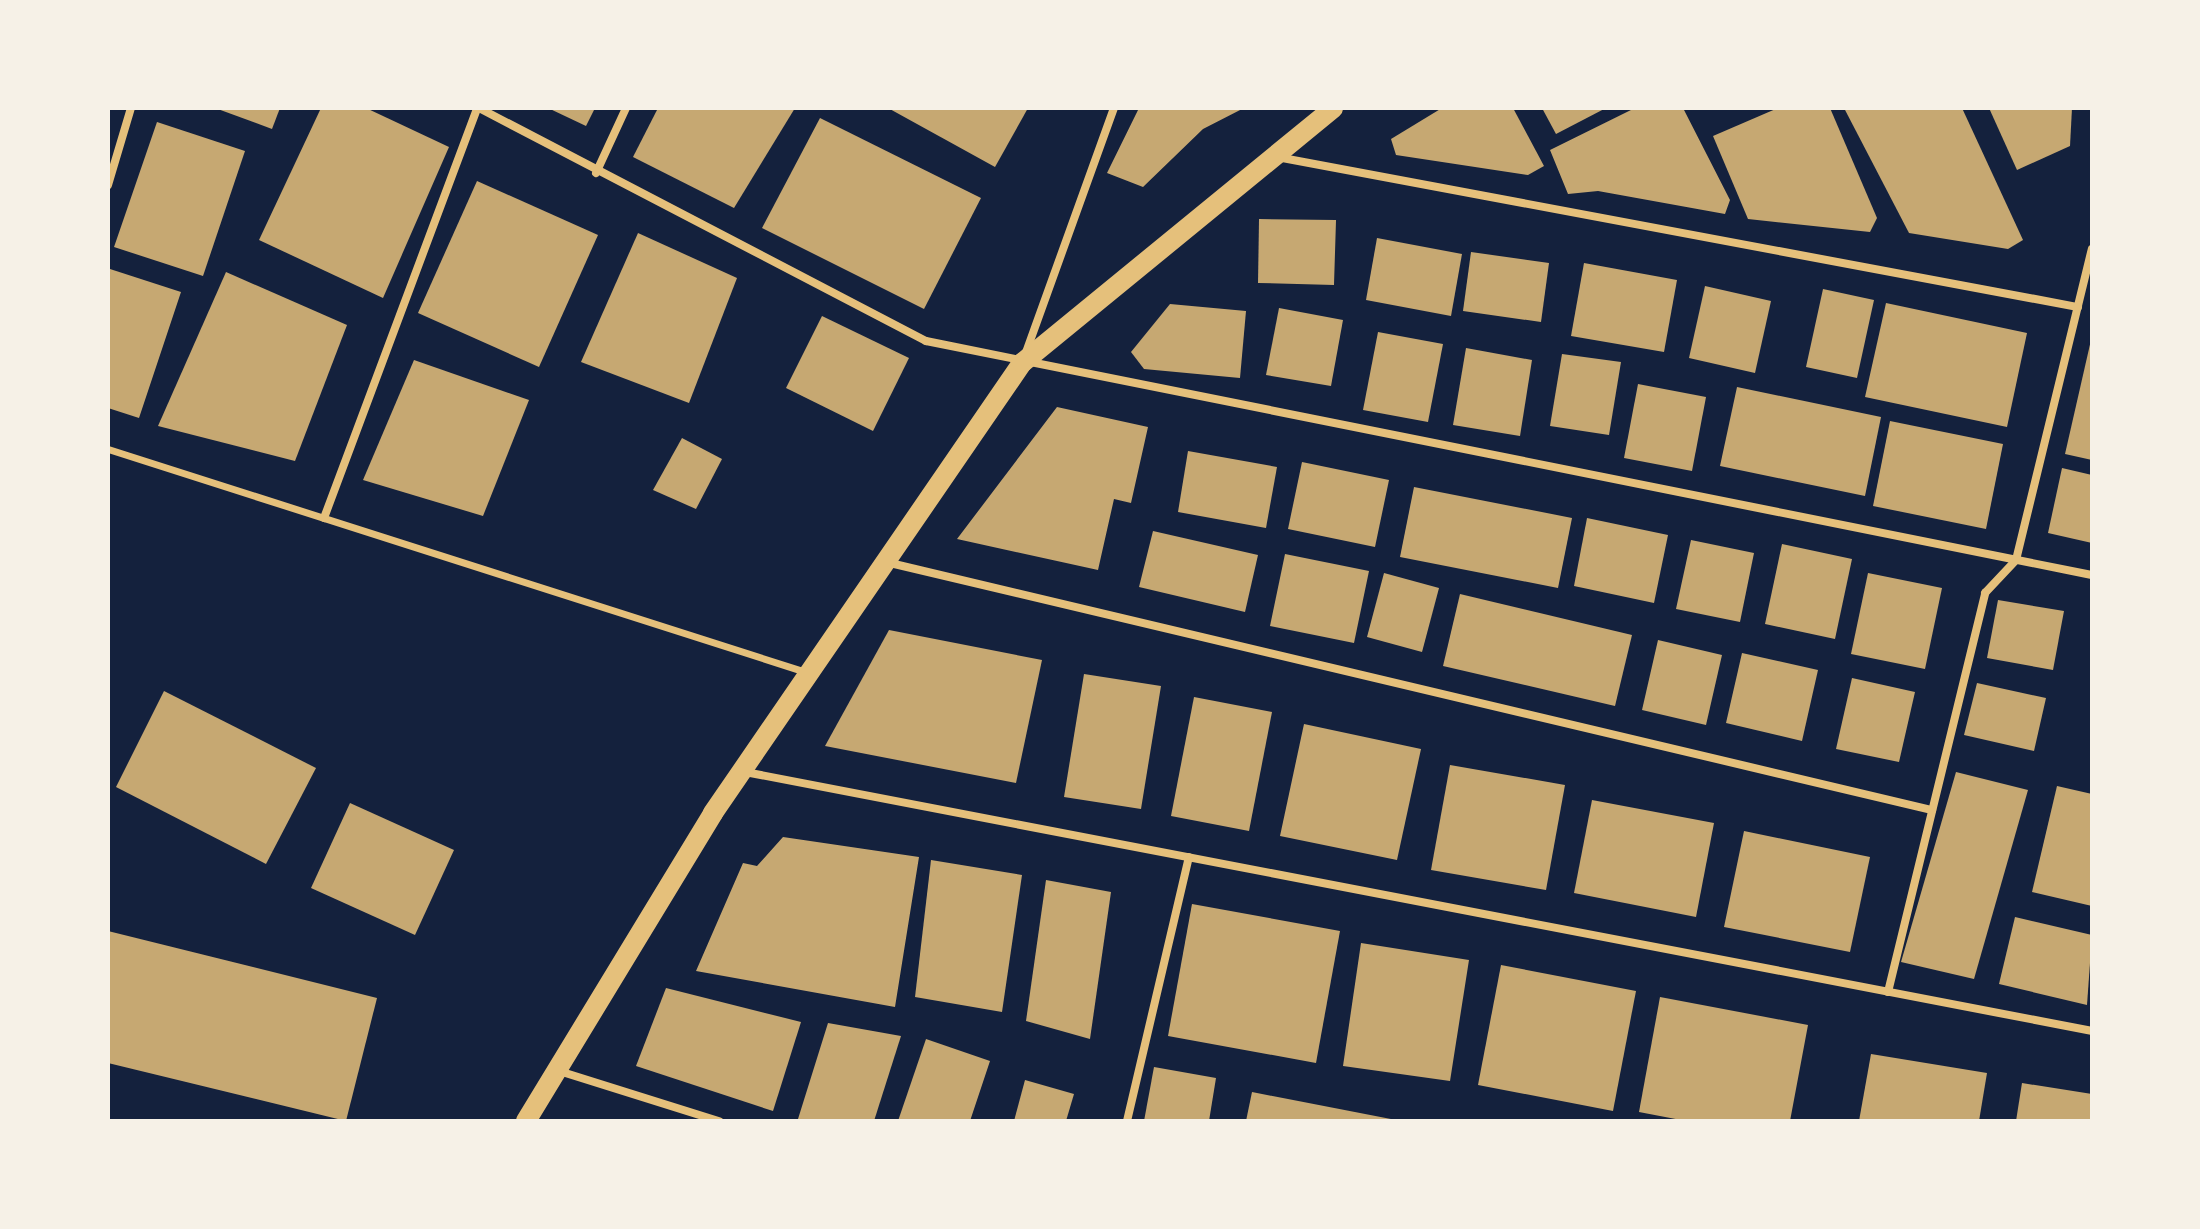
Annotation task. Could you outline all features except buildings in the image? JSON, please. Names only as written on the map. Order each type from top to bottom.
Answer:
[{"type":"main road","points":[[526,1121],[741,771],[806,672],[890,563],[1022,363],[1267,156],[1333,108]]},
{"type":"street","points":[[108,185],[131,108]]},
{"type":"street","points":[[324,518],[478,108],[596,173],[926,341],[1022,363],[2092,575]]},
{"type":"street","points":[[596,173],[626,108]]},
{"type":"street","points":[[1022,363],[1114,108]]},
{"type":"street","points":[[1267,156],[2078,307]]},
{"type":"street","points":[[1888,992],[1985,593],[2016,560],[2092,249]]},
{"type":"street","points":[[108,449],[806,672]]},
{"type":"street","points":[[890,563],[1932,810]]},
{"type":"street","points":[[741,771],[2092,1031]]},
{"type":"street","points":[[1127,1121],[1189,857]]},
{"type":"street","points":[[558,1070],[719,1121]]}]
